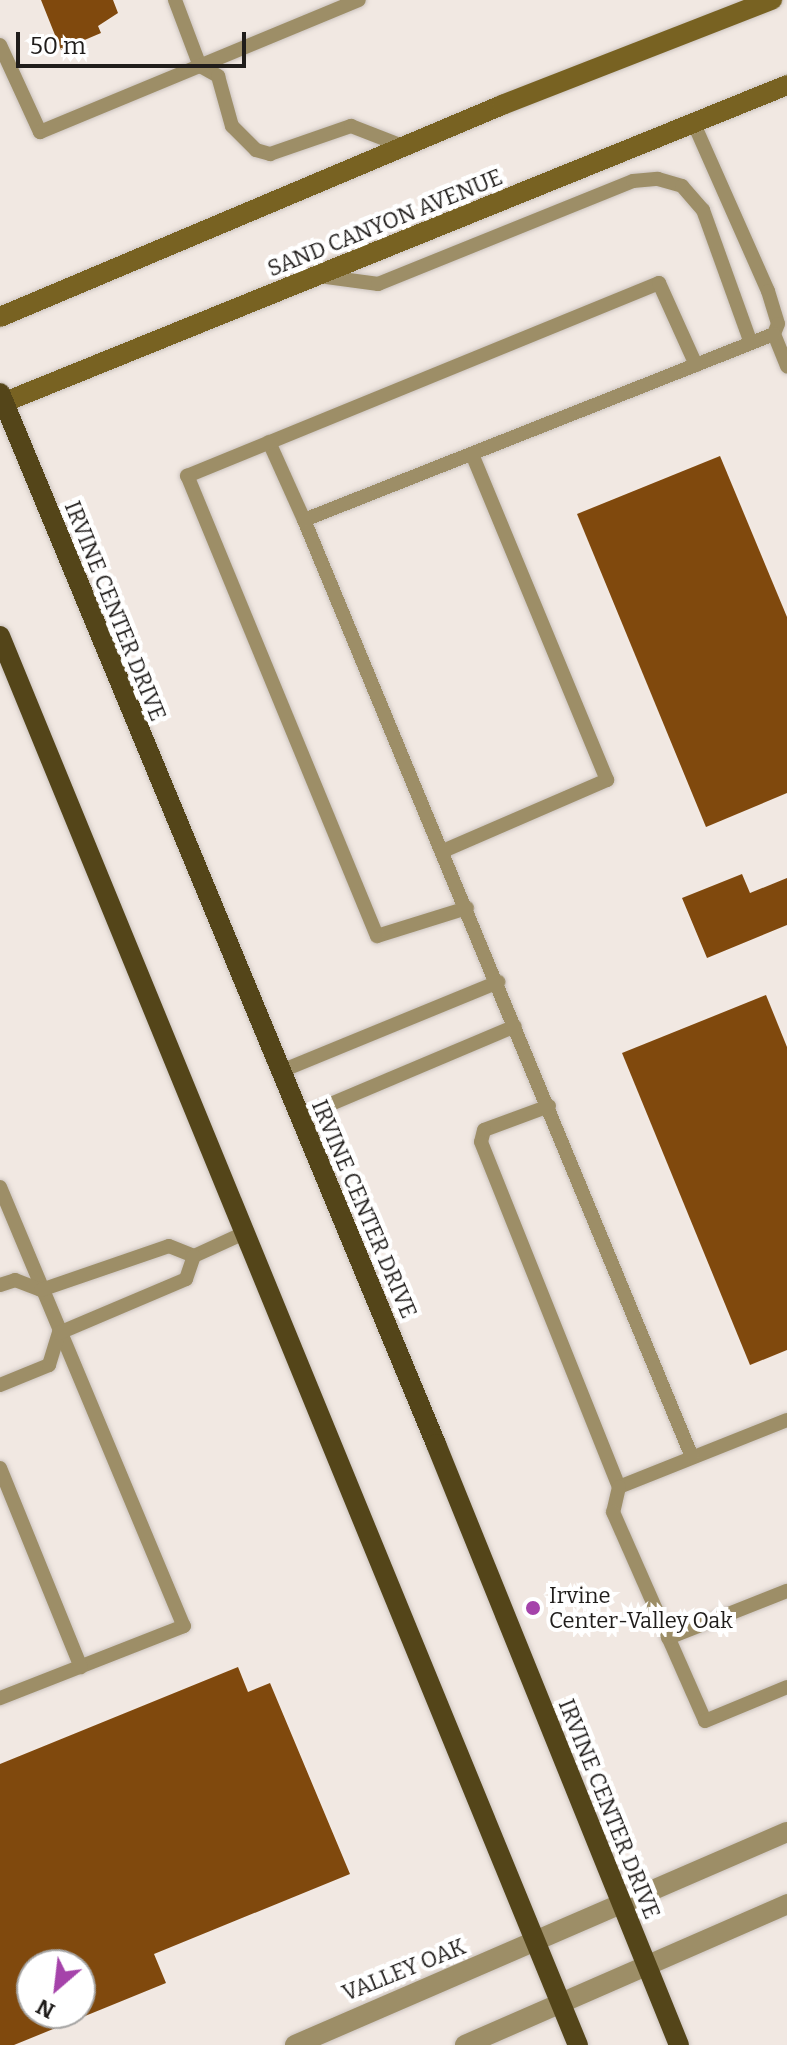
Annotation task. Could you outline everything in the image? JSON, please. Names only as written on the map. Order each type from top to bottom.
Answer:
[{"type":"main road","points":[[0,317],[405,147],[772,0]]},
{"type":"main road","name":"SAND CANYON AVENUE","points":[[1,400],[318,276],[787,85]]},
{"type":"main road","name":"IRVINE CENTER DRIVE","points":[[1,400],[300,1117],[679,2045]]},
{"type":"main road","points":[[0,636],[532,1942],[578,2045]]},
{"type":"street","name":"VALLEY OAK","points":[[295,2045],[787,1832]]},
{"type":"street","points":[[465,2045],[787,1904]]},
{"type":"lane","points":[[175,0],[200,66],[218,76],[232,126],[256,150],[270,154],[351,126],[405,147]]},
{"type":"lane","points":[[0,45],[40,132],[359,0]]},
{"type":"lane","points":[[694,124],[768,291],[778,324],[774,334],[787,367]]},
{"type":"lane","points":[[318,276],[378,284],[633,181],[658,179],[682,186],[703,210],[751,343]]},
{"type":"lane","points":[[467,908],[377,936],[187,476],[659,283],[696,365]]},
{"type":"lane","points":[[304,520],[774,334]]},
{"type":"lane","points":[[269,442],[498,982],[692,1457]]},
{"type":"lane","points":[[443,851],[607,780],[472,454]]},
{"type":"lane","points":[[281,1071],[498,982]]},
{"type":"lane","points":[[300,1117],[515,1026]]},
{"type":"lane","points":[[549,1106],[484,1130],[481,1142],[619,1487],[613,1512],[705,1721],[787,1687]]},
{"type":"lane","points":[[0,1187],[184,1626],[0,1698]]},
{"type":"lane","points":[[0,1385],[49,1365],[59,1333],[186,1279],[194,1256],[244,1233]]},
{"type":"lane","points":[[0,1285],[15,1280],[41,1290],[169,1246],[194,1256]]},
{"type":"lane","points":[[619,1487],[787,1420]]},
{"type":"lane","points":[[0,1468],[81,1667]]},
{"type":"lane","points":[[668,1638],[787,1591]]},
{"type":"building","points":[[41,0],[113,0],[118,13],[98,26],[101,33],[61,50]]},
{"type":"building","points":[[720,456],[787,617],[787,793],[706,827],[577,514]]},
{"type":"building","points":[[742,874],[750,893],[787,878],[787,925],[707,958],[682,898]]},
{"type":"building","points":[[766,995],[787,1047],[787,1350],[750,1365],[622,1053]]},
{"type":"building","points":[[238,1667],[248,1692],[270,1683],[350,1874],[154,1954],[166,1983],[96,2012],[96,1949],[16,1949],[16,2029],[53,2029],[14,2045],[0,2045],[0,1764]]},
{"type":"place","name":"Irvine Center-Valley Oak","points":[[533,1608]]}]
